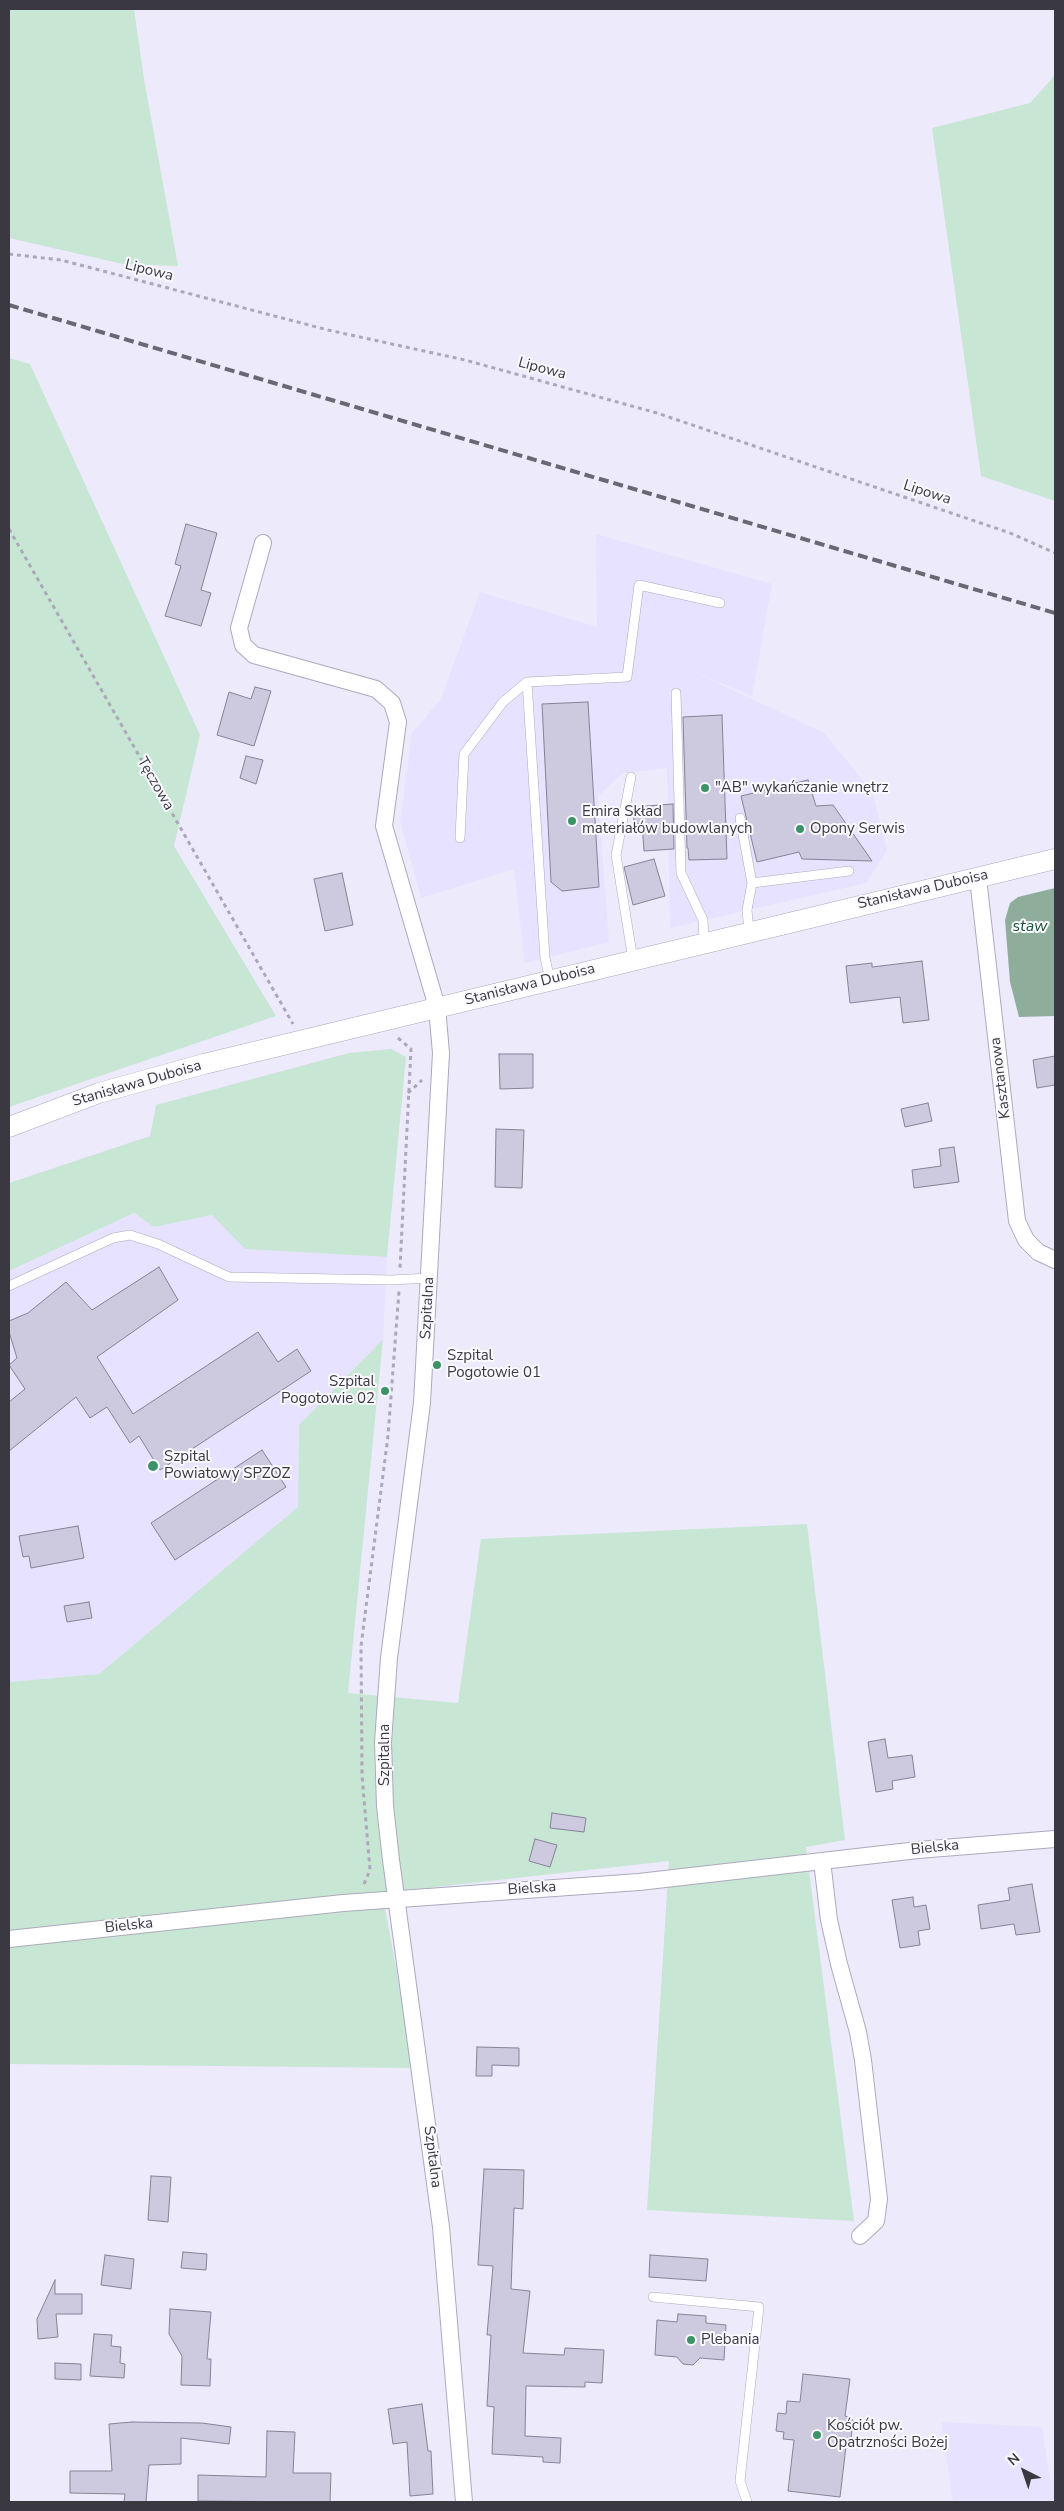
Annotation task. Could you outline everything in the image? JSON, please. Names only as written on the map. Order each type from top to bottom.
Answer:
[{"type":"street","points":[[263,543],[239,628],[243,645],[254,655],[376,689],[392,703],[398,722],[384,826],[437,1007]]},
{"type":"street","name":"Stanisława Duboisa","points":[[9,1127],[99,1093],[302,1040],[1055,859]]},
{"type":"street","name":"Kasztanowa","points":[[978,878],[1017,1221],[1026,1240],[1038,1252],[1055,1260]]},
{"type":"street","name":"Szpitalna","points":[[437,1007],[441,1053],[430,1278],[422,1403],[385,1699],[386,1806],[396,1899],[441,2227],[464,2502]]},
{"type":"street","name":"Bielska","points":[[9,1939],[396,1899],[639,1882],[918,1850],[1055,1838]]},
{"type":"street","points":[[822,1861],[829,1920],[858,2032],[863,2060],[879,2199],[876,2221],[860,2236]]},
{"type":"lane","points":[[460,838],[464,754],[503,702],[527,682],[627,677],[639,585],[720,603]]},
{"type":"lane","points":[[527,682],[545,958],[550,980]]},
{"type":"lane","points":[[676,693],[681,873],[703,920],[704,943]]},
{"type":"lane","points":[[631,777],[616,854],[633,960]]},
{"type":"lane","points":[[740,818],[752,883],[747,910],[749,932]]},
{"type":"lane","points":[[752,883],[849,871]]},
{"type":"lane","points":[[9,1286],[113,1238],[130,1235],[158,1244],[229,1277],[391,1280],[430,1278]]},
{"type":"lane","points":[[653,2297],[759,2307],[740,2481],[747,2502]]},
{"type":"path","name":"Lipowa","points":[[9,254],[61,260],[328,330],[465,360],[648,410],[1010,533],[1055,553]]},
{"type":"path","name":"Tęczowa","points":[[9,529],[302,1040]]},
{"type":"path","points":[[393,1036],[411,1049],[400,1262]]},
{"type":"path","points":[[364,1882],[370,1870],[362,1775],[361,1646],[388,1436],[398,1296]]},
{"type":"shaded area","points":[[9,9],[134,9],[144,79],[178,266],[123,264],[9,238]]},
{"type":"shaded area","points":[[1055,75],[1055,501],[981,476],[932,128],[1030,103]]},
{"type":"shaded area","points":[[9,358],[30,364],[200,735],[174,846],[276,1016],[9,1107]]},
{"type":"shaded area","points":[[596,534],[772,584],[752,696],[686,668],[824,733],[872,791],[887,850],[866,883],[670,928],[667,768],[623,773],[598,796],[609,942],[525,963],[514,869],[421,898],[400,821],[412,733],[441,699],[480,592],[597,627]]},
{"type":"shaded area","points":[[391,1049],[406,1057],[387,1257],[245,1249],[212,1215],[154,1227],[134,1213],[9,1271],[9,1183],[150,1136],[156,1105],[349,1053]]},
{"type":"shaded area","name":"Szpital Powiatowy SPZOZ","points":[[134,1213],[154,1227],[212,1215],[245,1249],[387,1257],[383,1339],[299,1425],[298,1507],[99,1674],[9,1682],[9,1271]]},
{"type":"shaded area","points":[[383,1339],[348,1693],[458,1703],[481,1539],[807,1524],[845,1840],[806,1847],[854,2221],[647,2210],[669,1861],[382,1893],[415,2068],[9,2064],[9,1682],[99,1674],[298,1507],[299,1425]]},
{"type":"shaded area","points":[[941,2422],[1042,2427],[1050,2480],[1055,2480],[1055,2502],[953,2502]]},
{"type":"water","name":"staw","points":[[1055,888],[1055,1016],[1019,1017],[1010,982],[1005,920],[1010,903],[1018,897]]},
{"type":"building","points":[[186,524],[217,533],[201,590],[211,593],[201,626],[165,616],[181,566],[175,564]]},
{"type":"building","points":[[255,687],[271,691],[254,746],[217,735],[229,692],[251,699]]},
{"type":"building","name":"Emira Skład materiałów budowlanych","points":[[588,702],[599,887],[562,891],[551,882],[542,704]]},
{"type":"building","name":"\"AB\" wykańczanie wnętrz","points":[[722,715],[727,859],[689,860],[683,717]]},
{"type":"building","points":[[246,756],[263,760],[256,784],[240,778]]},
{"type":"building","name":"Opony Serwis","points":[[808,780],[816,806],[833,805],[872,861],[802,859],[799,852],[757,862],[741,796]]},
{"type":"building","points":[[673,804],[674,849],[644,851],[642,823],[634,824],[633,807]]},
{"type":"building","points":[[654,859],[665,896],[633,905],[624,867]]},
{"type":"building","points":[[342,873],[353,925],[325,931],[314,879]]},
{"type":"building","points":[[922,961],[929,1020],[903,1023],[900,997],[850,1003],[846,966],[872,963],[872,967]]},
{"type":"building","points":[[499,1054],[533,1054],[533,1088],[500,1089]]},
{"type":"building","points":[[1055,1056],[1055,1085],[1037,1088],[1033,1060]]},
{"type":"building","points":[[928,1103],[932,1121],[905,1127],[901,1109]]},
{"type":"building","points":[[496,1129],[524,1130],[522,1188],[495,1187]]},
{"type":"building","points":[[954,1147],[959,1182],[914,1188],[912,1170],[941,1166],[939,1149]]},
{"type":"building","points":[[159,1267],[178,1300],[97,1357],[133,1414],[258,1332],[278,1362],[297,1349],[311,1371],[160,1470],[139,1436],[130,1443],[107,1407],[90,1418],[76,1397],[9,1451],[9,1402],[25,1389],[9,1365],[17,1358],[9,1332],[9,1321],[28,1313],[66,1282],[92,1310]]},
{"type":"building","points":[[262,1450],[286,1487],[175,1560],[151,1523]]},
{"type":"building","points":[[78,1526],[84,1558],[31,1568],[29,1556],[23,1557],[19,1536]]},
{"type":"building","points":[[89,1602],[92,1618],[67,1622],[64,1606]]},
{"type":"building","points":[[885,1739],[888,1758],[912,1755],[915,1777],[892,1781],[893,1789],[876,1792],[868,1742]]},
{"type":"building","points":[[552,1813],[586,1818],[584,1832],[550,1828]]},
{"type":"building","points":[[535,1839],[557,1845],[550,1867],[529,1861]]},
{"type":"building","points":[[1032,1884],[1040,1932],[1016,1935],[1014,1924],[981,1929],[978,1905],[1010,1900],[1008,1888]]},
{"type":"building","points":[[913,1897],[914,1907],[926,1905],[930,1929],[918,1931],[920,1945],[900,1948],[892,1900]]},
{"type":"building","points":[[477,2047],[519,2048],[519,2066],[492,2065],[492,2076],[476,2076]]},
{"type":"building","points":[[484,2169],[524,2170],[523,2209],[514,2208],[511,2289],[530,2291],[523,2353],[564,2355],[565,2348],[604,2350],[602,2383],[585,2382],[585,2387],[526,2386],[525,2436],[561,2438],[560,2463],[543,2462],[543,2457],[492,2454],[494,2407],[487,2406],[491,2335],[487,2335],[493,2266],[478,2265]]},
{"type":"building","points":[[151,2176],[171,2177],[168,2222],[148,2220]]},
{"type":"building","points":[[183,2252],[207,2254],[206,2270],[181,2268]]},
{"type":"building","points":[[105,2255],[134,2259],[131,2289],[101,2285]]},
{"type":"building","points":[[650,2255],[708,2259],[706,2281],[649,2277]]},
{"type":"building","points":[[55,2280],[55,2294],[82,2294],[82,2314],[56,2314],[58,2337],[38,2339],[37,2319]]},
{"type":"building","points":[[170,2309],[211,2312],[207,2359],[211,2359],[210,2386],[181,2385],[182,2356],[169,2334]]},
{"type":"building","name":"Plebania","points":[[678,2314],[706,2316],[706,2323],[726,2325],[724,2360],[700,2358],[693,2365],[683,2364],[677,2357],[655,2355],[657,2320],[677,2322]]},
{"type":"building","points":[[94,2334],[112,2335],[111,2346],[121,2347],[120,2363],[125,2364],[124,2378],[90,2376]]},
{"type":"building","points":[[55,2363],[81,2364],[81,2380],[55,2379]]},
{"type":"building","name":"Kościół pw. Opatrzności Bożej","points":[[803,2374],[850,2379],[845,2416],[848,2417],[847,2419],[853,2420],[851,2439],[847,2438],[840,2497],[788,2491],[794,2440],[783,2439],[784,2432],[776,2431],[778,2413],[786,2414],[787,2401],[800,2402]]},
{"type":"building","points":[[422,2404],[428,2451],[431,2451],[433,2494],[410,2496],[407,2442],[393,2444],[388,2409]]},
{"type":"building","points":[[132,2422],[202,2423],[231,2427],[229,2444],[181,2438],[181,2464],[149,2465],[146,2502],[124,2502],[125,2494],[70,2493],[70,2471],[112,2471],[109,2424]]},
{"type":"building","points":[[267,2431],[295,2432],[293,2473],[331,2473],[330,2502],[198,2501],[198,2475],[266,2477]]},
{"type":"railway","points":[[9,305],[1055,613]]},
{"type":"place","name":"\"AB\" wykańczanie wnętrz","points":[[705,788]]},
{"type":"place","name":"Emira Skład materiałów budowlanych","points":[[572,821]]},
{"type":"place","name":"Opony Serwis","points":[[800,829]]},
{"type":"place","name":"Szpital Pogotowie 01","points":[[437,1365]]},
{"type":"place","name":"Szpital Pogotowie 02","points":[[385,1391]]},
{"type":"place","name":"Szpital Powiatowy SPZOZ","points":[[153,1466]]},
{"type":"place","name":"Plebania","points":[[691,2340]]},
{"type":"place","name":"Kościół pw. Opatrzności Bożej","points":[[817,2435]]}]
